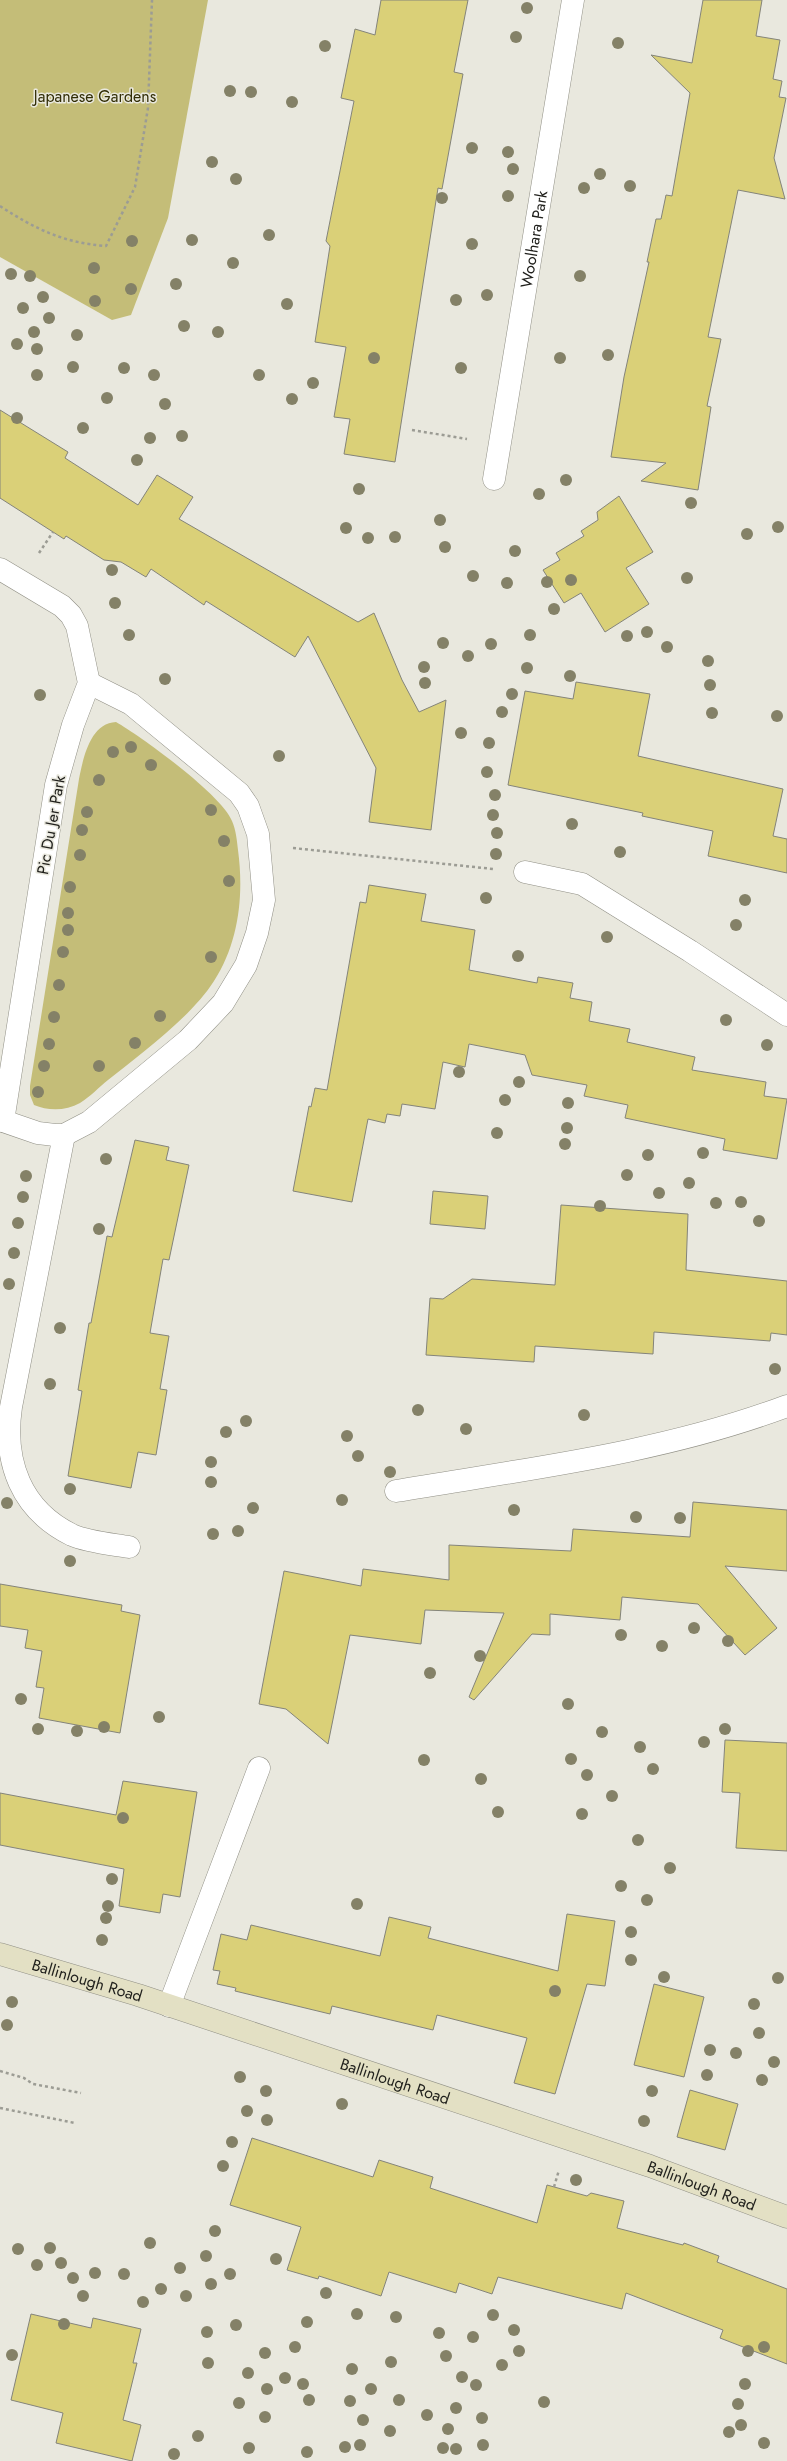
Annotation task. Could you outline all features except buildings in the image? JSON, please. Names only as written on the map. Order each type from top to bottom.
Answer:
[{"type":"street","name":"Woolhara Park","points":[[494,479],[573,0]]},
{"type":"street","points":[[0,569],[62,606],[71,615],[77,626],[89,683],[131,704],[239,793],[248,806],[260,844],[264,900],[258,933],[246,965],[223,1003],[188,1040],[99,1115],[64,1135],[38,1132],[1,1120]]},
{"type":"street","name":"Pic Du Jer Park","points":[[1,1120],[56,785],[73,725],[89,683]]},
{"type":"street","points":[[525,872],[582,884],[690,951],[787,1015]]},
{"type":"street","points":[[64,1135],[11,1407],[10,1445],[14,1475],[28,1501],[47,1520],[74,1536],[129,1547]]},
{"type":"street","points":[[396,1491],[639,1448],[705,1432],[787,1406]]},
{"type":"street","points":[[169,2006],[259,1768]]},
{"type":"street","name":"Ballinlough Road","points":[[0,1954],[169,2006],[650,2166],[787,2216]]},
{"type":"path","points":[[0,206],[57,237],[80,244],[106,246],[135,188],[148,108],[152,0]]},
{"type":"path","points":[[412,430],[500,445]]},
{"type":"path","points":[[38,554],[53,532]]},
{"type":"path","points":[[260,844],[525,872]]},
{"type":"path","points":[[0,2071],[24,2078],[33,2084],[81,2093]]},
{"type":"path","points":[[0,2108],[75,2123]]},
{"type":"path","points":[[554,2187],[561,2164]]},
{"type":"green space","name":"Japanese Gardens","points":[[0,0],[208,0],[168,218],[131,315],[112,320],[0,257]]},
{"type":"green space","points":[[116,722],[144,740],[198,782],[225,810],[232,821],[238,847],[240,867],[240,901],[238,918],[229,950],[222,966],[214,981],[193,1008],[165,1034],[80,1103],[63,1109],[39,1107],[34,1105],[30,1095],[30,1086],[79,779],[89,743],[94,735],[107,724]]}]
